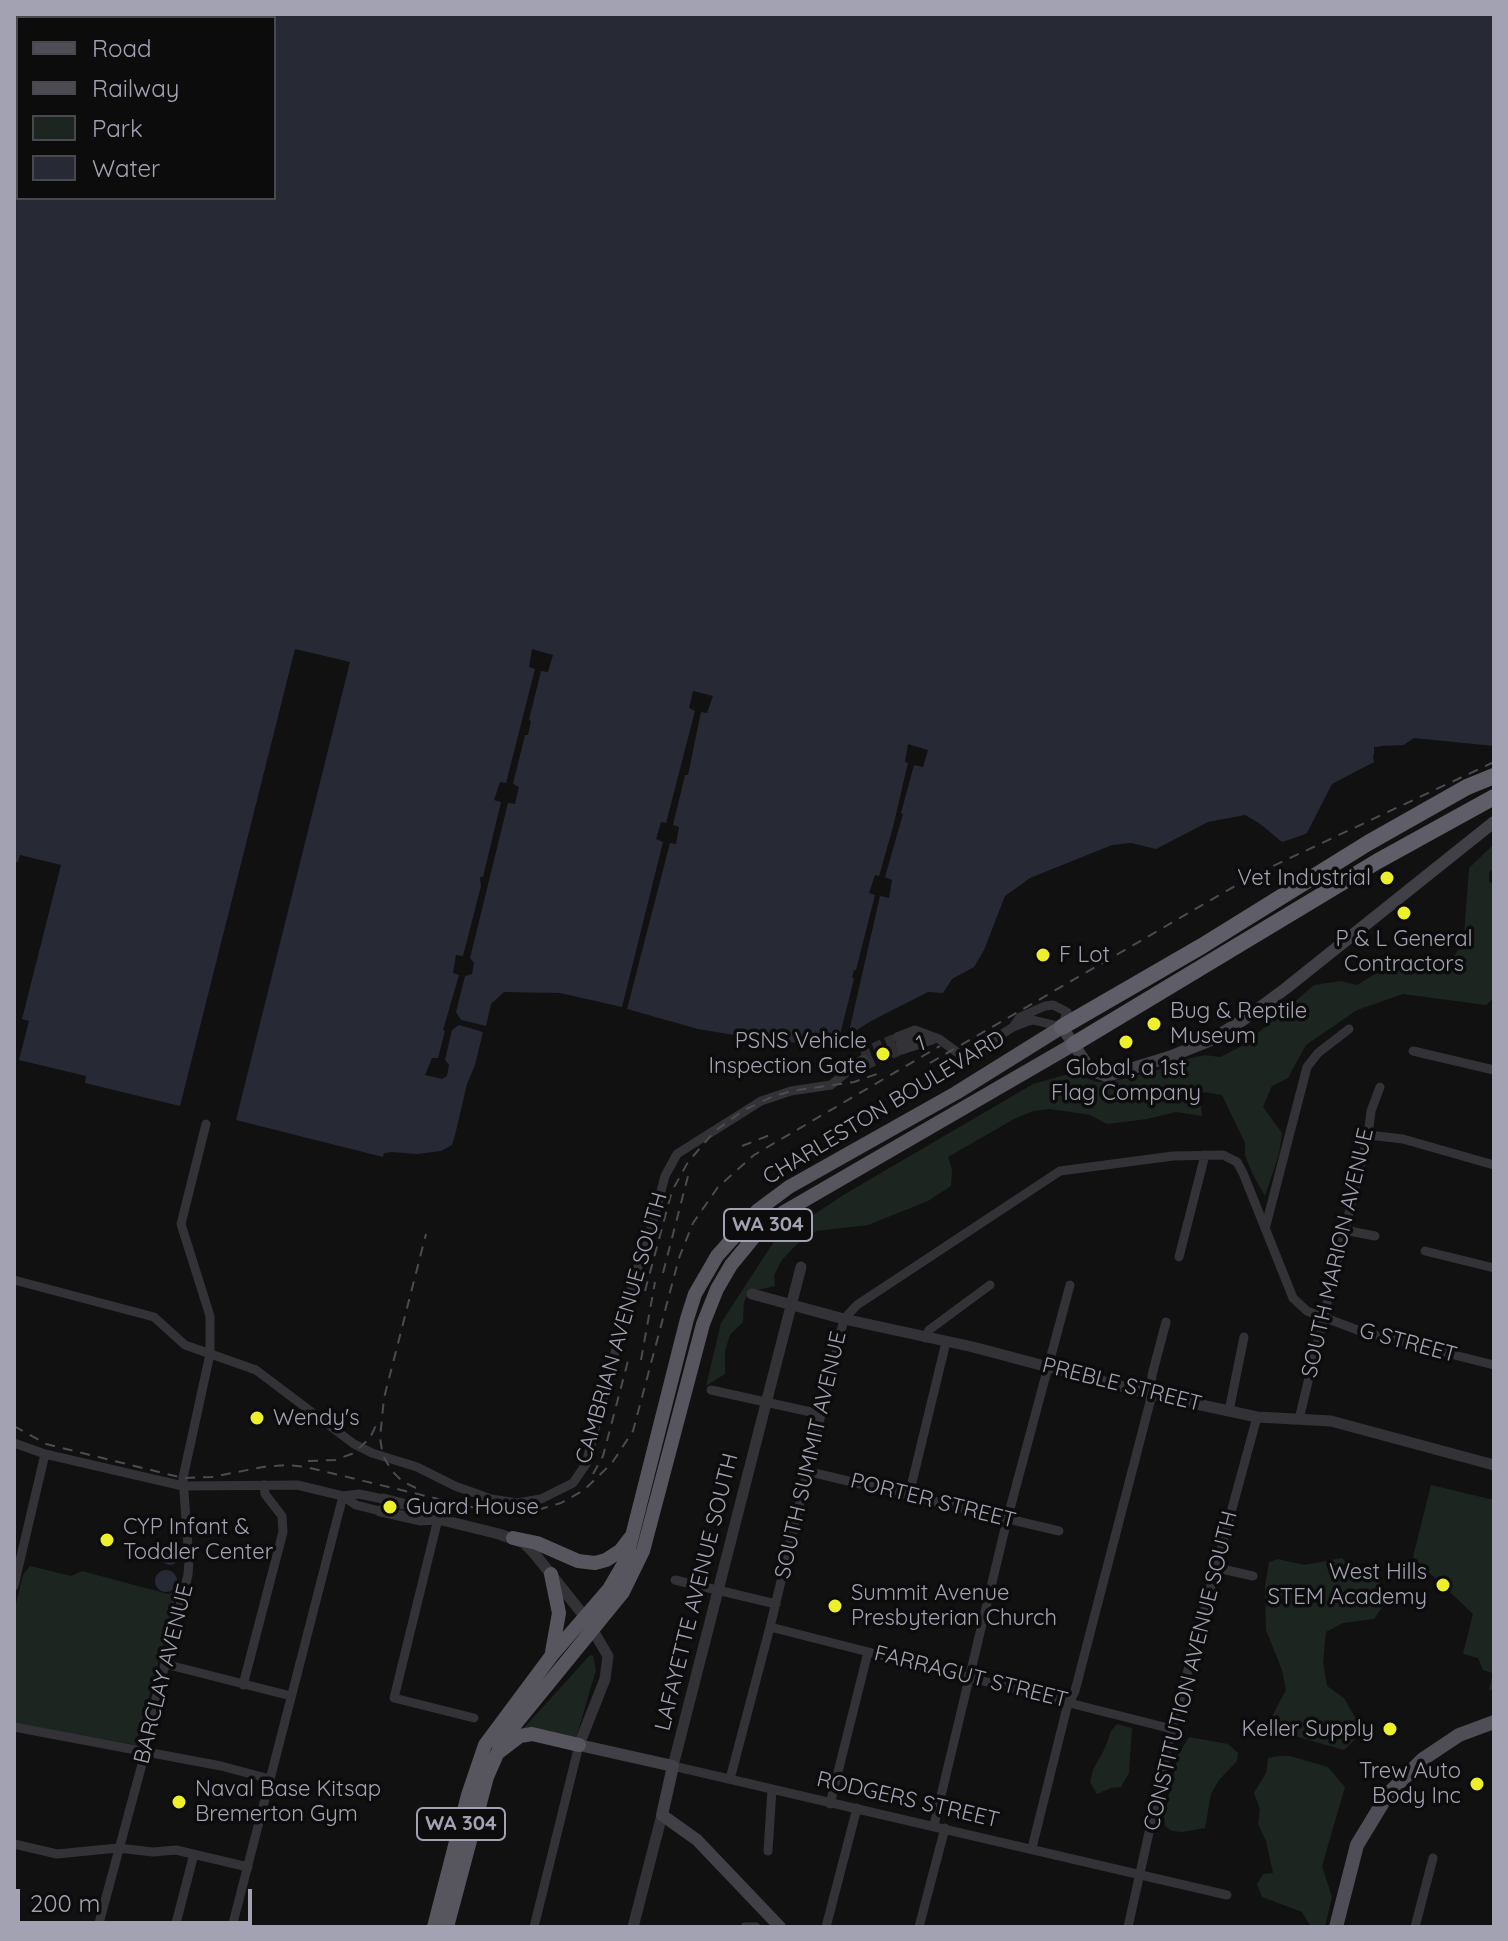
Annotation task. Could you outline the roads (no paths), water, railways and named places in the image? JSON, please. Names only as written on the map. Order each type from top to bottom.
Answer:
[{"type":"highway","name":"WA 304","points":[[1062,1027],[1202,946],[1368,843],[1467,787],[1494,776]]},
{"type":"highway","name":"WA 304","points":[[1074,1044],[1402,846],[1494,797]]},
{"type":"highway","name":"CHARLESTON BOULEVARD","points":[[447,1927],[496,1755],[510,1728],[589,1623],[626,1560],[687,1319],[702,1280],[725,1245],[758,1210],[789,1187],[956,1093],[1062,1027]]},
{"type":"highway","name":"CHARLESTON BOULEVARD","points":[[434,1927],[468,1795],[485,1745],[552,1655],[623,1592],[643,1551],[703,1324],[717,1289],[746,1245],[800,1201],[1074,1044]]},
{"type":"highway","points":[[513,1538],[537,1543],[578,1561],[595,1563],[620,1551],[634,1530]]},
{"type":"highway","points":[[551,1574],[559,1613],[552,1655]]},
{"type":"highway","points":[[496,1755],[515,1739],[532,1734],[579,1745]]},
{"type":"main road","points":[[1062,1027],[1088,1066],[1107,1076],[1209,1041],[1285,989],[1494,822]]},
{"type":"main road","points":[[1336,1927],[1357,1845],[1388,1794],[1423,1759],[1459,1735],[1494,1722]]},
{"type":"main road","name":"RODGERS STREET","points":[[579,1745],[673,1766]]},
{"type":"main road","name":"LAFAYETTE AVENUE SOUTH","points":[[662,1815],[673,1766]]},
{"type":"main road","points":[[662,1815],[697,1840],[780,1927]]},
{"type":"street","points":[[1053,1005],[1067,1012],[1062,1027],[1033,1020],[1013,1027],[1020,1017],[1045,1006],[1053,1005]]},
{"type":"street","name":"1","points":[[900,1044],[939,1039],[965,1058],[1013,1027]]},
{"type":"street","points":[[1265,1229],[1307,1067],[1318,1053],[1349,1029]]},
{"type":"street","points":[[1413,1051],[1494,1070]]},
{"type":"street","name":"CAMBRIAN AVENUE SOUTH","points":[[14,1280],[148,1314],[161,1321],[185,1345],[256,1370],[354,1444],[372,1453],[417,1467],[491,1499],[517,1503],[551,1495],[573,1483],[586,1464],[636,1272],[672,1161],[692,1143],[752,1106],[780,1094],[831,1085],[863,1059]]},
{"type":"street","name":"SOUTH MARION AVENUE","points":[[1299,1419],[1368,1135],[1371,1111],[1380,1087]]},
{"type":"street","name":"BARCLAY AVENUE","points":[[98,1927],[145,1753],[150,1722],[188,1575],[183,1486],[210,1354],[210,1316],[181,1228],[206,1124]]},
{"type":"street","points":[[1368,1135],[1403,1139],[1494,1165]]},
{"type":"street","points":[[1179,1257],[1205,1155]]},
{"type":"street","name":"SOUTH SUMMIT AVENUE","points":[[730,1779],[776,1604],[844,1319],[857,1305],[1060,1171],[1173,1156],[1223,1155],[1237,1162],[1293,1298],[1307,1311],[1323,1319]]},
{"type":"street","points":[[1344,1230],[1375,1236]]},
{"type":"street","points":[[1425,1251],[1494,1268]]},
{"type":"street","name":"LAFAYETTE AVENUE SOUTH","points":[[673,1766],[801,1267]]},
{"type":"street","points":[[925,1338],[929,1330],[990,1285]]},
{"type":"street","points":[[934,1825],[1007,1520],[1070,1285]]},
{"type":"street","name":"PREBLE STREET","points":[[752,1294],[1150,1394],[1257,1417],[1331,1421],[1494,1465]]},
{"type":"street","name":"G STREET","points":[[1323,1319],[1494,1365]]},
{"type":"street","points":[[1032,1848],[1068,1701],[1075,1691],[1150,1402],[1166,1322]]},
{"type":"street","points":[[1229,1411],[1244,1337]]},
{"type":"street","points":[[909,1495],[946,1342]]},
{"type":"street","points":[[711,1390],[820,1414]]},
{"type":"street","name":"CONSTITUTION AVENUE SOUTH","points":[[1128,1927],[1172,1729],[1257,1417]]},
{"type":"street","points":[[14,1443],[45,1454],[183,1486],[297,1485],[343,1496],[359,1494],[382,1505],[424,1509],[438,1519],[524,1543],[589,1623],[608,1656],[608,1667],[579,1745],[534,1927]]},
{"type":"street","points":[[14,1586],[45,1454]]},
{"type":"street","name":"PORTER STREET","points":[[806,1471],[1059,1531]]},
{"type":"street","points":[[243,1685],[283,1532],[282,1516],[265,1494],[264,1485]]},
{"type":"street","points":[[232,1927],[343,1496]]},
{"type":"street","points":[[438,1519],[394,1698],[474,1718]]},
{"type":"street","points":[[1217,1568],[1253,1576]]},
{"type":"street","points":[[675,1580],[776,1604]]},
{"type":"street","name":"FARRAGUT STREET","points":[[770,1627],[969,1675],[1172,1729]]},
{"type":"street","points":[[830,1804],[868,1652]]},
{"type":"street","points":[[165,1664],[291,1696]]},
{"type":"street","points":[[14,1727],[221,1766],[270,1779]]},
{"type":"street","name":"RODGERS STREET","points":[[673,1766],[1227,1895]]},
{"type":"street","points":[[768,1851],[772,1789]]},
{"type":"street","points":[[826,1927],[857,1808]]},
{"type":"street","name":"LAFAYETTE AVENUE SOUTH","points":[[633,1927],[662,1815]]},
{"type":"street","points":[[919,1927],[945,1828]]},
{"type":"street","points":[[14,1844],[57,1854],[118,1848],[194,1854],[248,1867]]},
{"type":"street","points":[[175,1927],[194,1854]]},
{"type":"street","points":[[1415,1927],[1433,1858]]},
{"type":"street","points":[[745,1927],[756,1927]]},
{"type":"water","points":[[14,14],[1494,14],[1494,748],[1459,743],[1380,746],[1373,756],[1374,762],[1332,784],[1307,833],[1288,842],[1260,834],[1185,852],[1121,853],[1012,903],[973,982],[847,1043],[842,1065],[506,1001],[456,1154],[383,1158],[380,1171],[14,1078]]},
{"type":"water","points":[[166,1547],[174,1547],[179,1556],[177,1563],[166,1565],[161,1560],[161,1552]]},
{"type":"water","points":[[166,1570],[177,1581],[166,1592],[155,1581]]},
{"type":"tunnel","points":[[861,1053],[897,1037]]},
{"type":"tunnel","points":[[863,1059],[900,1044]]},
{"type":"tunnel","points":[[866,1065],[902,1050]]},
{"type":"railway","points":[[930,1063],[1254,875],[1494,762]]},
{"type":"railway","points":[[14,1426],[46,1444],[183,1478],[212,1477],[287,1465],[492,1512],[527,1513],[561,1503],[584,1490],[612,1463],[633,1431],[679,1258],[693,1223],[718,1187],[754,1155],[940,1046]]},
{"type":"railway","points":[[645,1291],[672,1191],[688,1162],[715,1131],[744,1110],[772,1097],[791,1091],[854,1082],[877,1074]]},
{"type":"railway","points":[[742,1146],[775,1133]]},
{"type":"railway","points":[[663,1273],[688,1176]]},
{"type":"railway","points":[[416,1488],[392,1471],[383,1456],[380,1438],[384,1398],[426,1234]]},
{"type":"railway","points":[[641,1360],[655,1282]]},
{"type":"railway","points":[[593,1474],[603,1456],[629,1357]]},
{"type":"railway","points":[[308,1461],[335,1460],[354,1453],[370,1438],[378,1421]]},
{"type":"place","name":"Vet Industrial","points":[[1387,878]]},
{"type":"place","name":"P & L General Contractors","points":[[1404,913]]},
{"type":"place","name":"F Lot","points":[[1043,955]]},
{"type":"place","name":"Bug & Reptile Museum","points":[[1154,1024]]},
{"type":"place","name":"Global, a 1st Flag Company","points":[[1126,1042]]},
{"type":"place","name":"PSNS Vehicle Inspection Gate","points":[[883,1054]]},
{"type":"place","name":"Wendy's","points":[[257,1418]]},
{"type":"place","name":"Guard House","points":[[390,1507]]},
{"type":"place","name":"CYP Infant & Toddler Center","points":[[107,1540]]},
{"type":"place","name":"West Hills STEM Academy","points":[[1443,1585]]},
{"type":"place","name":"Summit Avenue Presbyterian Church","points":[[835,1606]]},
{"type":"place","name":"Keller Supply","points":[[1390,1729]]},
{"type":"place","name":"Trew Auto Body Inc","points":[[1477,1784]]},
{"type":"place","name":"Naval Base Kitsap Bremerton Gym","points":[[179,1802]]}]
